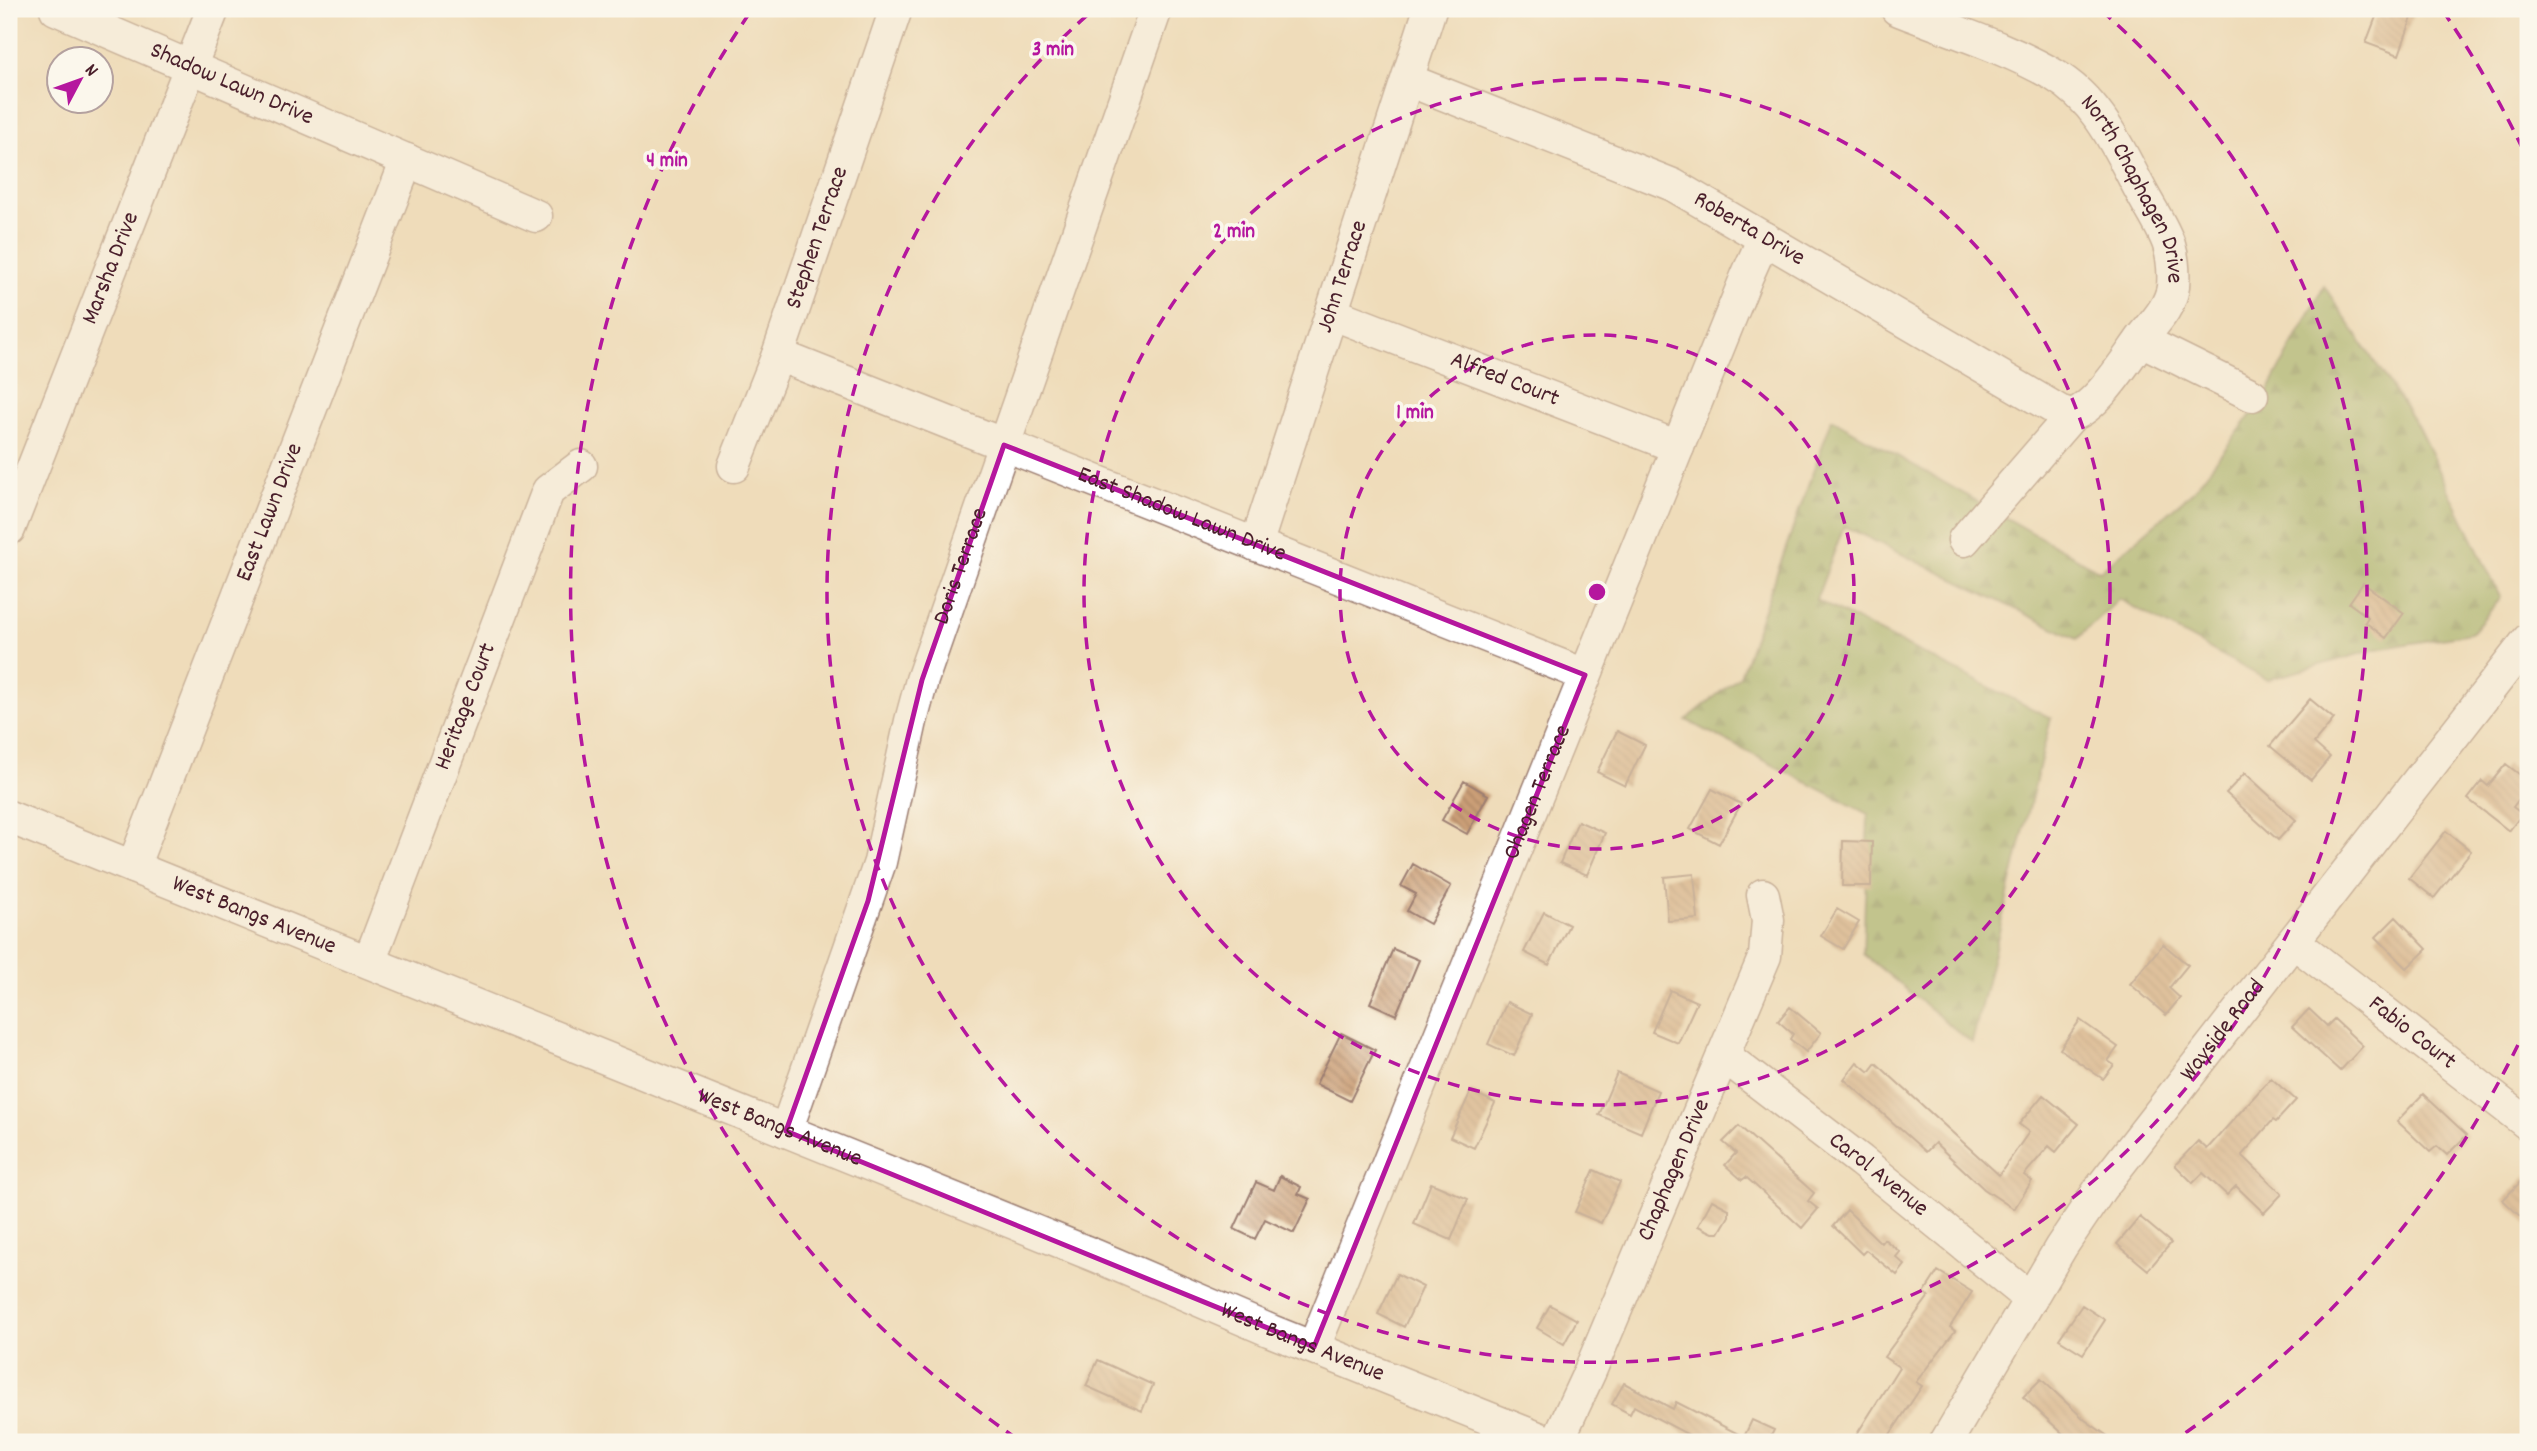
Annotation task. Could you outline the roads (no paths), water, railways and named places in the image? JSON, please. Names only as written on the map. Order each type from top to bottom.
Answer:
[{"type":"street","name":"Shadow Lawn Drive","points":[[56,9],[536,216]]},
{"type":"street","name":"Marsha Drive","points":[[9,529],[213,9]]},
{"type":"street","name":"Stephen Terrace","points":[[734,466],[778,355],[896,9]]},
{"type":"street","name":"Doris Terrace","points":[[786,1131],[880,862],[922,680],[1156,9]]},
{"type":"street","name":"John Terrace","points":[[1256,545],[1430,9]]},
{"type":"street","name":"North Chaphagen Drive","points":[[1897,9],[2017,56],[2056,76],[2092,108],[2106,126],[2164,233],[2173,265],[2173,289],[2166,308],[2084,411],[2072,415],[1964,540]]},
{"type":"street","name":"Roberta Drive","points":[[1408,80],[1674,185],[2060,412],[2072,415]]},
{"type":"street","name":"East Lawn Drive","points":[[133,867],[407,160]]},
{"type":"street","name":"Ohagen Terrace","points":[[1314,1347],[1746,276],[1764,238]]},
{"type":"street","name":"Alfred Court","points":[[1331,313],[1678,447]]},
{"type":"street","points":[[2141,340],[2252,395]]},
{"type":"street","name":"East Shadow Lawn Drive","points":[[778,355],[1585,675]]},
{"type":"street","name":"Heritage Court","points":[[369,962],[548,491],[581,466]]},
{"type":"street","name":"Wayside Road","points":[[1946,1442],[2061,1247],[2101,1189],[2527,645]]},
{"type":"street","name":"West Bangs Avenue","points":[[9,817],[1548,1442]]},
{"type":"street","name":"Chaphagen Drive","points":[[1557,1442],[1590,1371],[1768,947],[1768,920],[1763,895]]},
{"type":"street","name":"Fabio Court","points":[[2294,942],[2528,1125]]},
{"type":"street","name":"Carol Avenue","points":[[1723,1055],[1861,1161],[2031,1299]]}]
